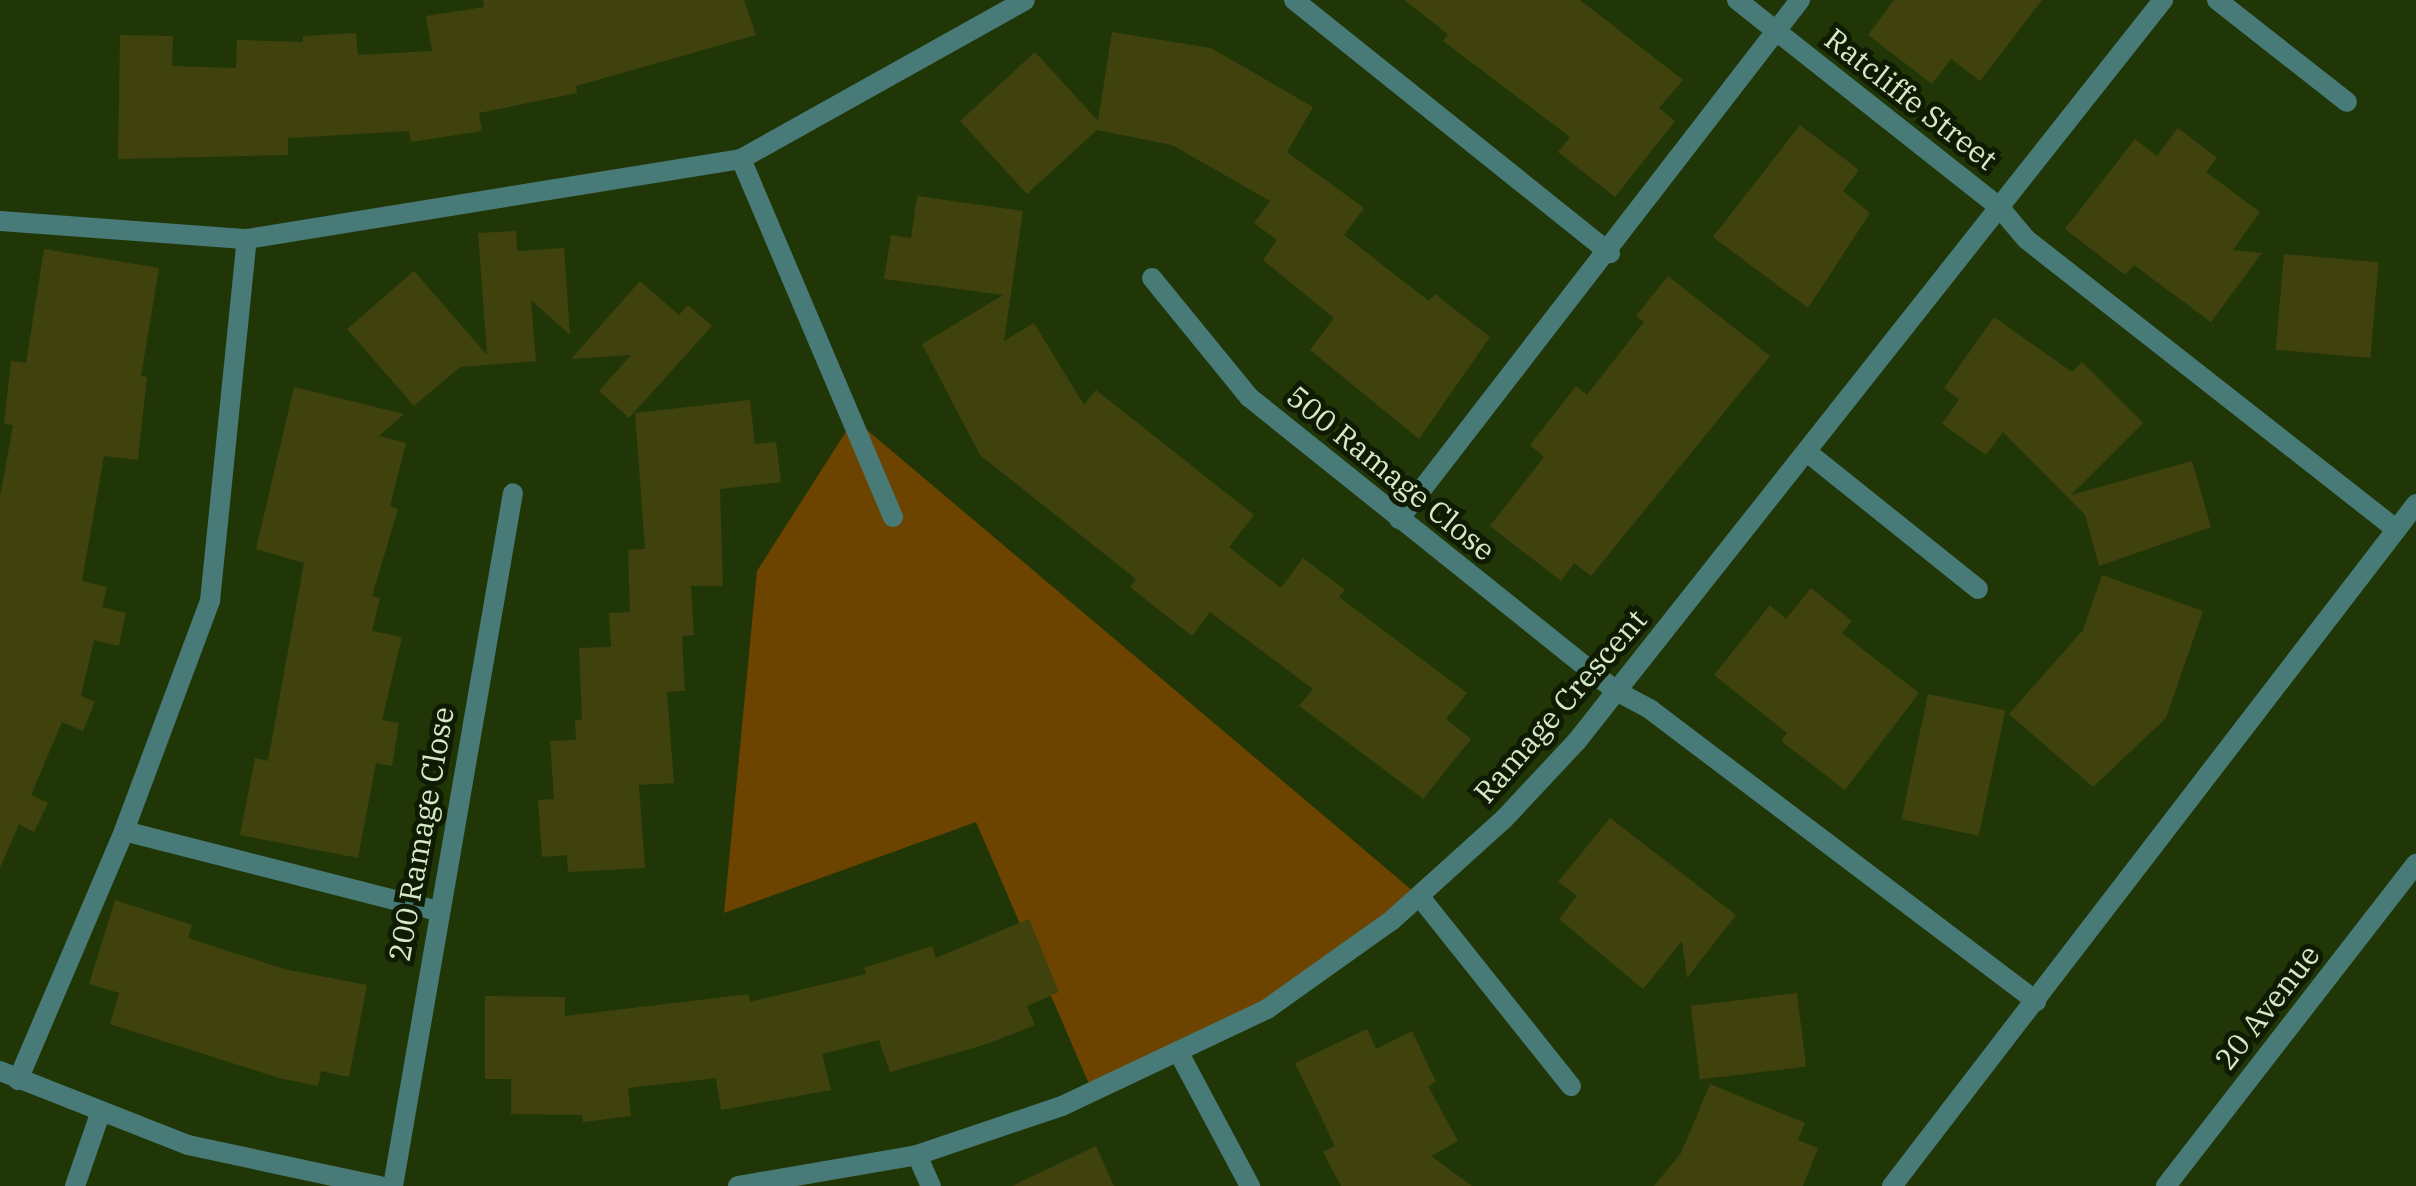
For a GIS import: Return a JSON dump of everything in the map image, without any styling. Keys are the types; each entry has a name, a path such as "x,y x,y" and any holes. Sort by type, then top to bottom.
{"street":[{"path":"0,221 247,239 740,159 1025,0"},
{"path":"1294,0 1610,253"},
{"name":"Ratcliffe Street","path":"1737,0 2000,208 2026,239 2396,529"},
{"path":"1399,520 1610,253 1800,0"},
{"name":"Ramage Crescent","path":"738,1186 917,1155 996,1131 1180,1055 1267,1009 1420,897 1536,786 1616,691 2162,0"},
{"path":"2216,0 2346,102"},
{"path":"740,159 893,516"},
{"path":"247,239 210,601 124,831 9,1076 188,1145 380,1186"},
{"name":"500 Ramage Close","path":"1152,278 1249,397 1399,520 1616,691 1652,710 2036,1001"},
{"path":"1807,452 1978,588"},
{"name":"200 Ramage Close","path":"393,1186 512,494"},
{"path":"1892,1186 2416,504"},
{"path":"124,831 438,911"},
{"name":"20 Avenue","path":"2166,1186 2416,864"},
{"path":"1420,897 1571,1086"},
{"path":"1180,1055 1250,1186"},
{"path":"75,1186 100,1114"},
{"path":"917,1155 931,1186"}],"shaded area":[{"path":"854,419 1420,897 1313,979 1093,1093 976,822 724,913 757,571"}],"building":[{"path":"483,0 744,0 756,35 576,86 577,93 479,113 482,131 411,142 409,131 288,138 288,155 118,159 120,35 173,36 172,66 236,68 237,40 303,42 303,36 356,33 358,55 432,51 426,16 484,7"},
{"path":"1404,0 1580,0 1683,80 1659,108 1675,121 1615,197 1558,152 1570,137 1443,41 1448,34"},
{"path":"1894,0 2042,0 1980,81 1951,59 1932,84 1868,35"},
{"path":"1112,32 1211,48 1313,107 1287,152 1364,208 1344,235 1429,301 1435,294 1490,337 1419,439 1310,350 1334,318 1263,260 1277,240 1254,223 1270,201 1172,145 1097,130 1027,194 960,121 1035,52 1098,121"},
{"path":"1800,125 1859,170 1843,191 1870,213 1808,308 1713,237"},
{"path":"2178,128 2217,158 2206,172 2260,212 2233,250 2262,253 2211,322 2134,265 2125,275 2065,229 2135,139 2157,156"},
{"path":"917,196 1023,211 1004,341 1034,323 1084,405 1096,390 1254,515 1229,547 1281,588 1303,558 1345,590 1339,597 1467,693 1446,719 1471,739 1423,799 1299,706 1313,689 1210,612 1192,636 1130,587 1136,579 980,455 922,344 1003,295 884,279 891,235 911,238"},
{"path":"516,231 517,251 564,248 570,335 531,300 536,361 460,367 414,406 347,329 414,271 487,355 478,233"},
{"path":"44,249 159,268 141,376 147,377 138,460 104,456 82,581 107,587 102,607 126,613 119,646 94,640 81,696 95,702 83,731 62,722 31,795 48,803 34,832 19,824 0,868 0,497 13,425 4,424 11,361 26,363"},
{"path":"2284,254 2379,262 2370,358 2276,350"},
{"path":"1668,276 1770,356 1591,576 1574,563 1561,581 1490,526 1544,457 1530,445 1576,386 1587,395 1644,322 1636,316"},
{"path":"640,281 679,315 688,305 712,326 629,418 599,391 631,355 571,359"},
{"path":"1994,317 2072,372 2082,362 2143,423 2071,495 2192,461 2211,527 2099,566 2085,515 2003,432 1986,455 1942,424 1959,399 1944,388"},
{"path":"294,387 404,414 379,436 406,443 390,506 398,509 372,596 380,598 372,631 402,637 382,720 399,723 392,766 376,763 358,858 240,835 255,758 268,761 304,563 256,549"},
{"path":"750,400 755,444 776,442 781,482 720,489 723,586 691,586 694,635 682,636 685,691 667,692 674,783 639,785 645,868 568,872 567,855 542,857 538,800 554,799 550,741 576,740 575,720 582,720 579,648 611,647 609,613 630,612 628,550 645,549 635,413"},
{"path":"2102,575 2203,611 2166,718 2093,787 2009,714 2083,630"},
{"path":"1811,588 1852,621 1842,633 1919,693 1845,790 1781,741 1787,733 1714,675 1770,605 1786,619"},
{"path":"1928,694 2005,710 1979,836 1901,819"},
{"path":"1610,818 1736,915 1687,978 1682,941 1643,989 1559,919 1577,896 1558,882"},
{"path":"115,900 192,925 188,938 284,969 367,985 349,1077 321,1071 318,1086 279,1078 110,1024 119,993 89,984"},
{"path":"1029,919 1059,992 1027,1006 1035,1025 987,1044 890,1072 879,1040 822,1054 831,1090 721,1110 716,1078 628,1088 631,1116 583,1122 582,1115 511,1114 511,1079 485,1079 485,996 565,997 565,1016 749,994 750,1002 866,974 864,968 932,946 936,958"},
{"path":"1797,993 1806,1066 1700,1079 1691,1006"},
{"path":"1367,1029 1376,1049 1412,1031 1436,1082 1428,1086 1458,1141 1431,1156 1472,1186 1341,1186 1323,1152 1335,1146 1295,1063"},
{"path":"1710,1084 1805,1123 1798,1140 1818,1148 1803,1186 1654,1186 1681,1153"},
{"path":"1096,1146 1114,1186 1012,1186"}]}
